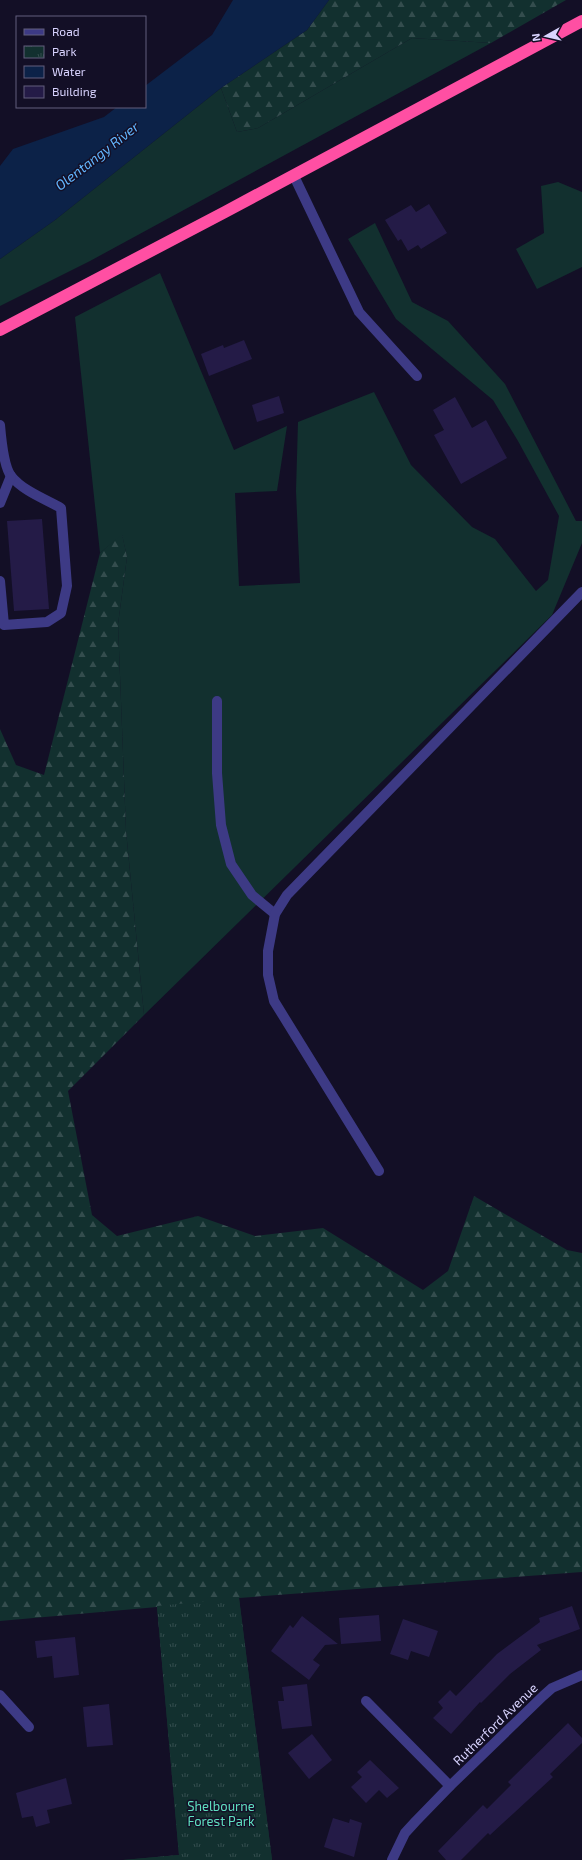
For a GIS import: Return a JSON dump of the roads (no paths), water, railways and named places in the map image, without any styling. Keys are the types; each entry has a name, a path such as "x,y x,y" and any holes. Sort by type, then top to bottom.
{"highway":[{"path":"0,330 294,176 582,21"}],"street":[{"path":"294,176 359,312 417,376"},
{"path":"0,425 1,445 11,476 30,491 61,508 67,586 61,613 47,622 4,625 0,581"},
{"path":"0,503 11,476"},
{"path":"379,1171 274,1001 268,975 268,950 275,914 287,895 582,592"},
{"path":"217,701 216,774 222,825 231,864 252,895 275,914"},
{"name":"Rutherford Avenue","path":"392,1860 406,1833 450,1786 552,1688 582,1675"},
{"path":"0,1695 29,1727"},
{"path":"366,1702 450,1786"}],"water":[{"name":"Olentangy River","path":"233,0 329,0 307,30 221,88 55,220 0,259 0,166 13,149 104,117 116,108 146,108 146,85 212,35"}],"park label":[{"name":"Shelbourne Forest Park","path":"221,1814"}]}
